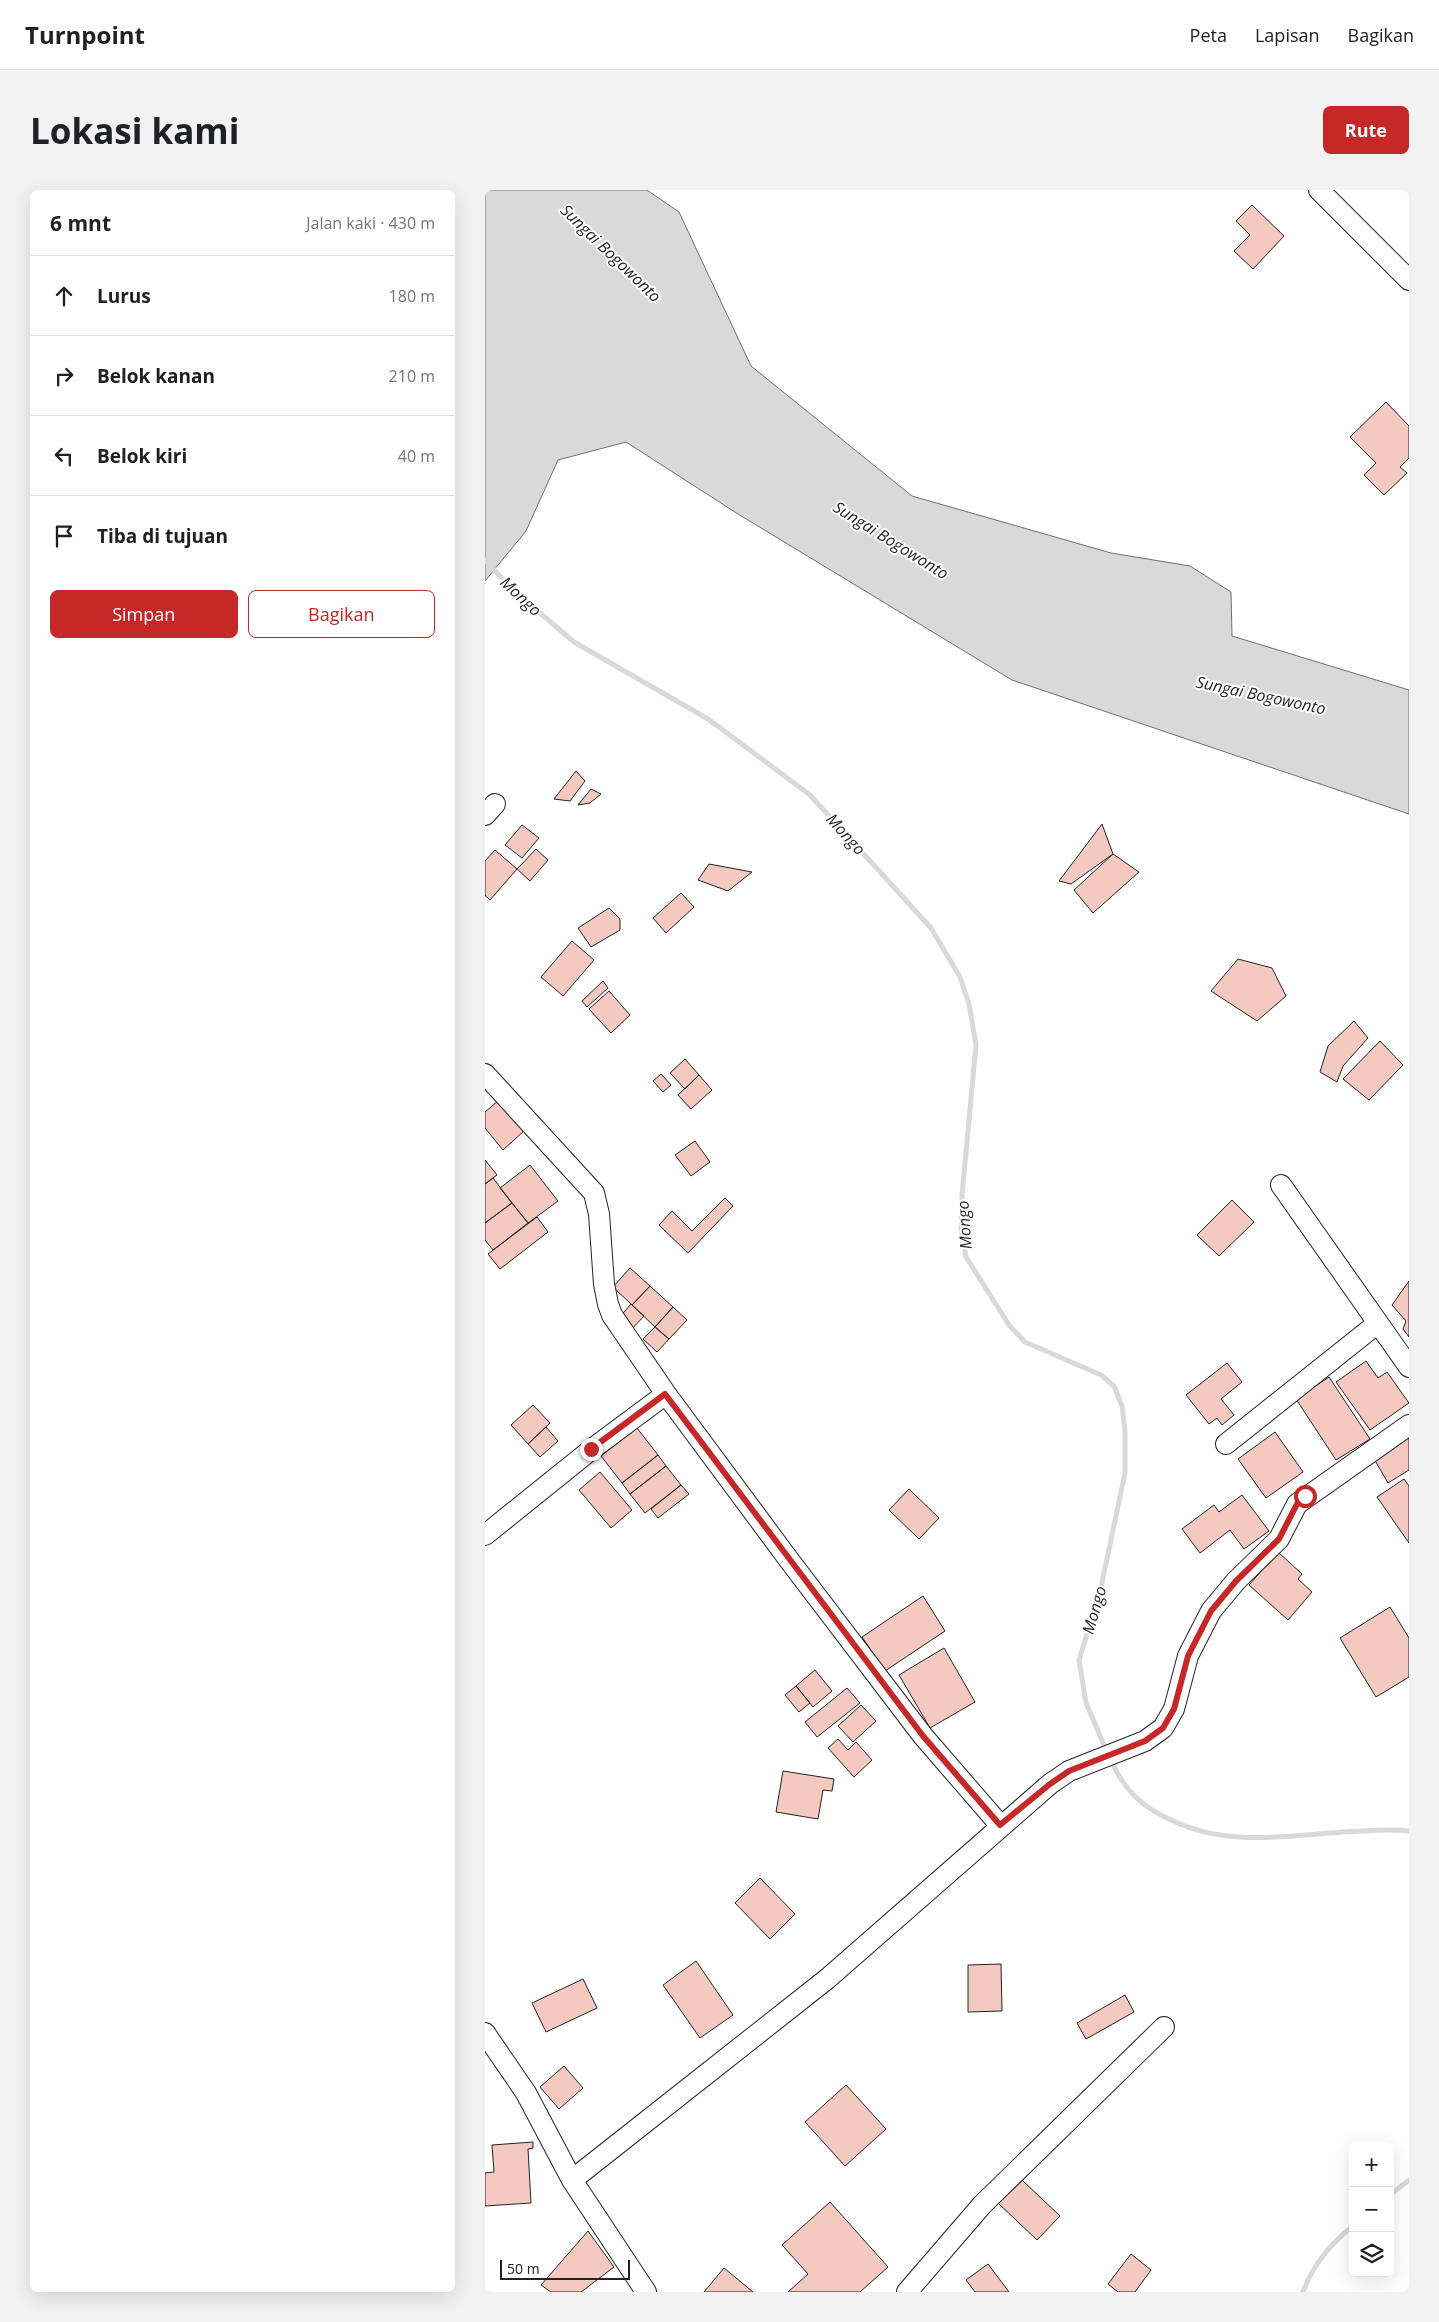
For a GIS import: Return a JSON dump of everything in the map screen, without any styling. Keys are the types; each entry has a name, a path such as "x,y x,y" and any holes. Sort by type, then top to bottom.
{"street":[{"path":"1319,190 1409,280"},
{"path":"485,1074 594,1193 599,1214 604,1284 609,1310 665,1394 923,1736 1000,1825"},
{"path":"1281,1185 1409,1367"},
{"path":"1226,1444 1378,1323"},
{"path":"485,1535 591,1449 665,1394"},
{"path":"572,2180 827,1979 1000,1825 1050,1784 1069,1771 1145,1741 1163,1728 1174,1709 1188,1656 1211,1611 1236,1581 1279,1539 1297,1504 1409,1425"},
{"path":"907,2292 982,2205 1164,2027"},
{"path":"485,2033 526,2094 572,2180 646,2292"}],"water":[{"name":"Sungai Bogowonto","path":"485,190 647,190 679,212 751,366 912,496 1111,553 1190,566 1231,592 1232,636 1409,690 1409,814 1012,680 738,514 626,442 558,460 526,531 485,581"}],"building":[{"path":"1252,205 1284,236 1253,269 1234,251 1250,235 1236,221"},
{"path":"1386,402 1409,426 1409,458 1400,467 1407,473 1384,495 1364,475 1376,463 1350,437"},
{"path":"576,771 585,781 570,801 554,799"},
{"path":"591,789 601,794 590,803 578,805"},
{"path":"1102,824 1113,854 1071,884 1059,881"},
{"path":"522,825 539,838 522,858 505,845"},
{"path":"536,849 548,860 530,881 517,869"},
{"path":"495,850 517,869 490,900 485,895 485,861"},
{"path":"1113,854 1139,872 1093,913 1074,890"},
{"path":"709,864 752,872 728,891 698,880"},
{"path":"681,893 694,907 666,933 653,918"},
{"path":"609,908 620,919 620,930 591,947 578,928"},
{"path":"572,941 594,960 563,996 541,977"},
{"path":"1238,959 1272,968 1286,996 1257,1021 1211,991"},
{"path":"603,981 608,988 587,1007 582,1001"},
{"path":"609,991 630,1015 611,1033 589,1009"},
{"path":"1354,1021 1368,1038 1343,1066 1337,1082 1320,1072 1328,1046"},
{"path":"1380,1041 1403,1065 1369,1100 1343,1079"},
{"path":"685,1059 699,1075 685,1089 670,1073"},
{"path":"661,1074 671,1085 663,1092 653,1081"},
{"path":"699,1075 712,1090 691,1109 678,1095"},
{"path":"499,1100 525,1130 503,1150 485,1128 485,1112"},
{"path":"695,1141 710,1162 691,1176 675,1155"},
{"path":"485,1160 497,1175 485,1184"},
{"path":"530,1165 558,1201 528,1223 500,1188"},
{"path":"493,1178 512,1203 485,1223 485,1184"},
{"path":"725,1198 733,1206 688,1253 659,1225 672,1211 692,1231"},
{"path":"1232,1200 1254,1222 1219,1256 1197,1235"},
{"path":"512,1203 528,1223 493,1250 485,1240 485,1223"},
{"path":"537,1217 548,1232 500,1269 488,1254"},
{"path":"630,1268 650,1286 632,1305 613,1287"},
{"path":"1409,1281 1409,1337 1403,1329 1406,1321 1392,1305"},
{"path":"650,1286 673,1307 655,1327 632,1305"},
{"path":"631,1304 644,1316 630,1331 618,1319"},
{"path":"673,1307 687,1320 669,1339 655,1327"},
{"path":"655,1327 669,1339 657,1352 643,1339"},
{"path":"1366,1361 1378,1378 1387,1372 1409,1403 1370,1430 1336,1382"},
{"path":"1227,1363 1242,1382 1221,1399 1234,1415 1222,1425 1217,1418 1209,1424 1186,1395"},
{"path":"1329,1377 1370,1439 1336,1460 1296,1399"},
{"path":"533,1405 550,1423 528,1444 511,1425"},
{"path":"546,1427 558,1441 540,1457 528,1444"},
{"path":"637,1428 658,1455 622,1483 601,1456"},
{"path":"1275,1432 1303,1472 1266,1498 1238,1459"},
{"path":"1409,1436 1409,1470 1388,1483 1373,1457"},
{"path":"658,1455 666,1466 630,1494 622,1483"},
{"path":"666,1466 681,1485 645,1513 630,1494"},
{"path":"600,1472 632,1510 611,1528 579,1490"},
{"path":"1404,1479 1409,1486 1409,1543 1377,1497"},
{"path":"681,1485 689,1494 658,1518 651,1509"},
{"path":"909,1489 939,1518 919,1539 889,1510"},
{"path":"1242,1495 1269,1531 1244,1549 1230,1530 1200,1553 1182,1529 1214,1505 1219,1512"},
{"path":"1278,1552 1302,1574 1298,1579 1312,1592 1288,1620 1249,1585"},
{"path":"923,1596 945,1631 885,1671 862,1637"},
{"path":"1390,1607 1409,1638 1409,1677 1376,1697 1340,1638"},
{"path":"944,1648 975,1702 930,1728 899,1675"},
{"path":"815,1670 832,1691 813,1707 796,1686"},
{"path":"796,1686 810,1703 799,1712 785,1695"},
{"path":"847,1688 860,1703 817,1737 805,1722"},
{"path":"861,1705 876,1721 853,1742 838,1726"},
{"path":"838,1739 848,1750 856,1742 872,1760 854,1777 828,1748"},
{"path":"783,1771 834,1779 832,1791 823,1790 818,1819 776,1812"},
{"path":"760,1878 795,1914 770,1939 735,1903"},
{"path":"696,1961 733,2015 700,2038 663,1985"},
{"path":"1001,1964 1002,2011 968,2012 968,1965"},
{"path":"583,1979 597,2008 546,2032 532,2003"},
{"path":"1125,1995 1134,2012 1086,2039 1077,2023"},
{"path":"564,2066 583,2088 559,2109 540,2087"},
{"path":"846,2085 886,2129 845,2166 805,2122"},
{"path":"533,2142 533,2148 528,2149 531,2203 485,2206 485,2173 494,2172 492,2145"},
{"path":"1022,2180 1060,2216 1037,2240 998,2203"},
{"path":"830,2202 888,2267 860,2292 788,2292 808,2274 782,2245"},
{"path":"588,2231 614,2267 581,2292 551,2292 541,2285"},
{"path":"1131,2254 1151,2270 1135,2292 1118,2292 1108,2284"},
{"path":"988,2264 1009,2292 975,2292 966,2280"},
{"path":"724,2268 753,2292 704,2292"}],"waterway":[{"name":"Mongo","path":"485,560 513,590 574,642 708,719 810,795 931,928 960,977 969,1004 976,1045 962,1195 961,1228 966,1257 1009,1325 1025,1342 1101,1375 1114,1386 1122,1406 1125,1431 1125,1473 1100,1592 1079,1660 1086,1703 1107,1752"},
{"name":"Mongo","path":"1111,1760 1121,1780 1142,1803 1171,1820 1194,1829 1218,1835 1266,1838 1339,1832 1409,1831"},
{"name":"Mongo","path":"1394,2192 1409,2180"},
{"name":"Mongo","path":"1303,2292 1312,2272 1323,2255 1349,2230"}],"route":[{"path":"591,1449 665,1394 923,1736 1000,1825 1069,1771 1145,1741 1163,1728 1174,1709 1188,1656 1211,1611 1236,1581 1279,1539 1297,1504 1305,1496"}]}
